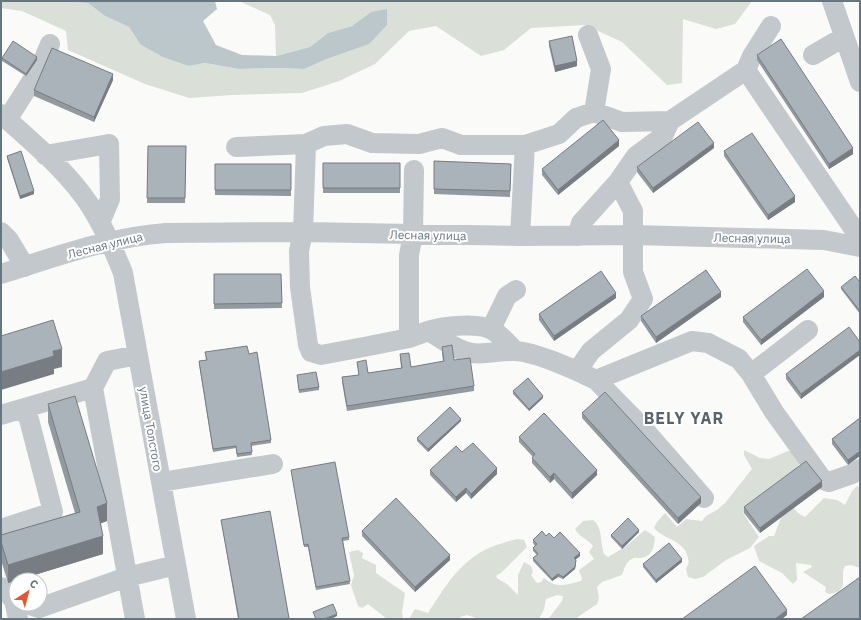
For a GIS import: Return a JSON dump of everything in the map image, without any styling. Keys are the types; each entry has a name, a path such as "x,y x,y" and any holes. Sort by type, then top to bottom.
{"street":[{"path":"832,1 860,82"},
{"path":"577,236 581,223 618,182 636,156 663,136 670,121 746,70 752,56 771,26"},
{"path":"588,35 601,69 594,112"},
{"path":"813,55 844,37"},
{"path":"4,117 40,68 50,44"},
{"path":"746,70 855,231 860,242"},
{"path":"236,147 306,144 324,136 347,134 372,143 419,144 442,138 461,145 525,145 559,134 576,118 594,112 622,122 670,121"},
{"name":"улица Толстого","path":"4,117 45,155 76,188 90,206 110,241 123,273 186,619"},
{"path":"45,155 109,144 110,199 100,222"},
{"path":"306,144 303,232 299,251 300,287 308,345 311,352 321,355 409,338 440,327 468,325 491,329 504,339 515,351"},
{"path":"520,236 525,145"},
{"path":"409,338 409,255 413,234 414,170"},
{"path":"577,371 591,351 628,320 643,299 633,272 633,211 618,182"},
{"path":"1,232 9,240 25,267"},
{"name":"Лесная улица","path":"1,274 110,241 166,233 303,232 520,236 634,235 824,240 860,247"},
{"path":"491,329 507,296 516,290"},
{"path":"751,374 808,330"},
{"path":"428,331 451,345 471,353 515,351 548,360 596,380 642,427 704,498"},
{"path":"596,380 692,341 708,343 739,359 751,374 774,412 823,480 829,482 852,474 860,469"},
{"path":"135,619 92,388 107,361 138,355"},
{"path":"1,415 92,388"},
{"path":"1,529 54,512 26,408"},
{"path":"161,482 273,464"},
{"path":"48,605 127,577 176,565"}],"shaded area":[{"path":"1,1 54,1 88,3 105,16 129,27 140,44 189,66 205,63 239,69 304,69 329,58 371,12 352,26 328,33 310,47 276,56 275,25 270,15 239,1 752,1 735,24 716,29 683,19 682,83 667,85 622,42 585,25 531,28 504,50 481,56 436,26 409,31 375,64 339,81 302,93 189,98 145,84 68,50 66,31 22,11 1,8"},
{"path":"54,1 215,1 217,9 203,21 216,45 242,55 276,56 310,47 328,33 352,26 371,12 387,9 387,25 369,44 329,58 304,69 239,69 205,63 189,66 163,57 140,44 129,27 105,16 88,3"},
{"path":"744,450 760,458 769,459 788,451 800,451 800,463 793,474 743,513 759,537 750,548 726,560 703,577 695,579 688,577 686,569 689,562 685,550 654,528 665,513 677,527 686,519 702,521 706,516 717,510 725,503 752,469 744,455"},
{"path":"857,486 860,488 860,568 851,565 845,566 843,571 843,586 838,592 829,594 825,592 826,587 803,572 812,567 811,565 796,563 797,580 793,584 782,573 759,561 754,546 769,536 774,536 784,510 792,506 798,513 805,517 824,498 837,500 845,505 852,491"},
{"path":"593,520 600,531 604,554 608,557 625,547 645,530 655,537 654,544 650,553 645,557 630,560 622,575 602,582 597,587 599,598 597,604 575,619 549,618 562,601 563,596 557,595 546,599 544,609 539,619 479,619 467,615 460,617 461,619 409,619 415,609 428,613 443,590 459,570 478,554 489,548 513,540 524,540 527,547 496,576 518,595 518,575 524,562 531,566 533,572 531,575 537,583 541,582 544,578 557,585 566,585 581,581 582,579 579,570 594,559 589,552 593,546 575,529 583,521"},
{"path":"358,550 363,553 362,558 376,565 376,573 405,593 402,612 403,619 387,619 368,604 362,608 358,606 351,585 354,575 349,552"}],"building":[{"path":"572,36 577,61 555,66 549,41"},
{"path":"781,39 853,148 829,164 757,55"},
{"path":"13,41 37,57 26,74 2,58"},
{"path":"52,48 113,74 94,117 34,90"},
{"path":"603,120 619,140 558,190 542,169"},
{"path":"698,122 714,143 653,188 637,167"},
{"path":"752,133 795,196 768,215 724,151"},
{"path":"148,146 186,146 185,198 147,198"},
{"path":"21,151 34,191 20,196 7,156"},
{"path":"434,161 511,164 510,191 434,189"},
{"path":"323,163 400,163 400,188 323,188"},
{"path":"215,164 291,164 291,190 215,190"},
{"path":"807,269 824,291 761,340 743,317"},
{"path":"706,270 721,292 656,337 641,316"},
{"path":"601,271 616,293 554,336 539,314"},
{"path":"214,274 281,274 282,303 214,304"},
{"path":"855,276 860,282 860,311 841,287"},
{"path":"53,320 62,349 53,351 54,356 1,372 1,336"},
{"path":"849,327 860,342 860,350 801,394 786,374"},
{"path":"452,345 454,360 470,358 474,386 347,406 342,377 359,375 357,362 366,360 368,373 402,368 400,354 409,353 411,367 444,361 442,347"},
{"path":"247,346 249,354 257,352 271,440 251,443 252,452 237,454 236,446 213,449 199,361 207,360 205,352"},
{"path":"316,372 319,387 299,390 297,375"},
{"path":"528,378 543,396 529,409 513,391"},
{"path":"605,392 701,497 678,518 582,413"},
{"path":"75,396 107,503 97,507 103,536 8,565 1,542 1,535 80,512 48,404"},
{"path":"450,407 461,419 428,449 417,438"},
{"path":"544,413 597,470 572,493 554,473 550,477 532,458 535,454 519,437"},
{"path":"860,418 860,451 848,460 832,439"},
{"path":"473,443 497,468 471,494 466,488 456,497 430,470 456,446 462,452"},
{"path":"806,461 822,481 760,528 744,507"},
{"path":"335,462 349,537 342,538 350,581 316,587 308,544 304,545 291,470"},
{"path":"396,498 450,555 415,587 362,531"},
{"path":"270,511 289,618 239,619 221,520"},
{"path":"628,518 639,530 622,546 611,535"},
{"path":"542,531 546,536 549,533 554,538 560,532 580,553 574,558 576,560 575,567 563,577 558,574 552,579 533,558 538,554 533,548 537,544 533,540"},
{"path":"669,543 682,559 656,580 643,564"},
{"path":"755,566 787,610 775,619 682,619"},
{"path":"860,577 860,619 801,619"},
{"path":"333,604 337,614 324,619 316,619 313,612"}],"district":[{"name":"BELY YAR","path":"684,418"}]}
